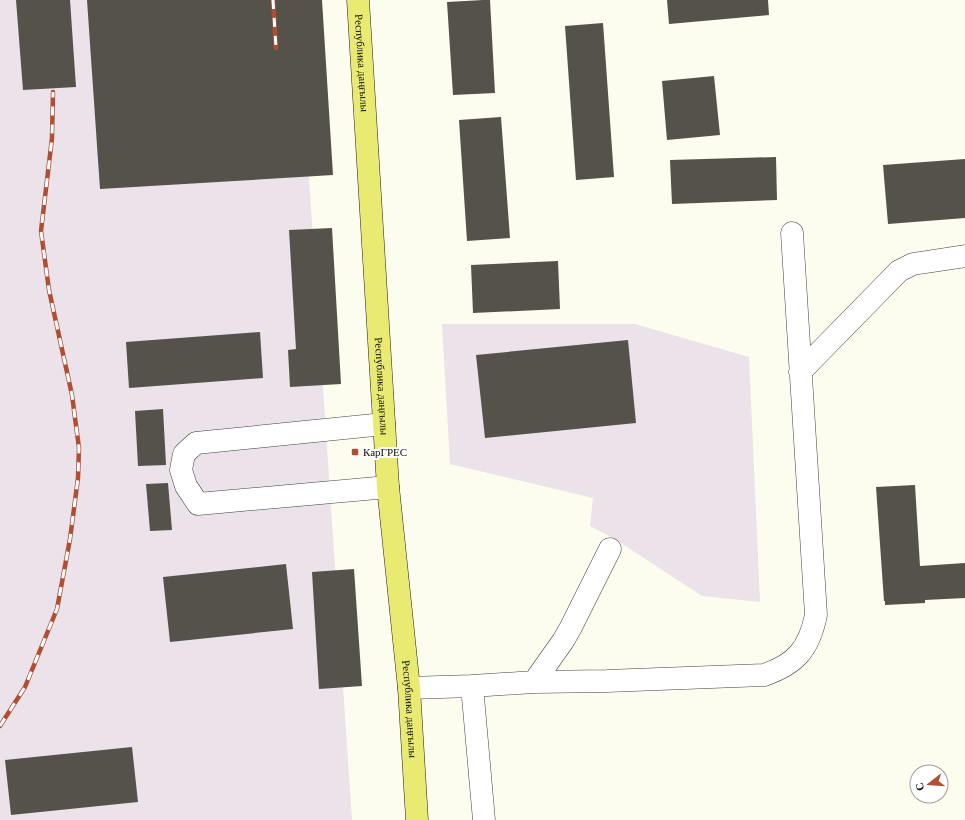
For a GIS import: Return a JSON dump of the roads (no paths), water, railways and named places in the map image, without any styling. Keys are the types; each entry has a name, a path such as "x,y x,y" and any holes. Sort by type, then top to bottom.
{"main road":[{"name":"Республика даңғылы","path":"358,0 388,487 409,688 417,820"}],"street":[{"path":"409,688 534,682 607,681 764,675 779,670 799,655 807,643 816,615 792,233"},
{"path":"800,372 899,271 913,264 965,256"},
{"path":"384,424 196,443 184,454 181,470 186,486 198,504 388,487"},
{"path":"534,682 569,632 610,549"},
{"path":"472,686 484,820"}],"railway":[{"path":"273,0 276,48"},
{"path":"0,726 25,687 57,609 70,539 78,478 79,448 72,395 49,290 41,231 52,138 53,92"}],"place":[{"name":"КарГРЕС","path":"355,452"}]}
